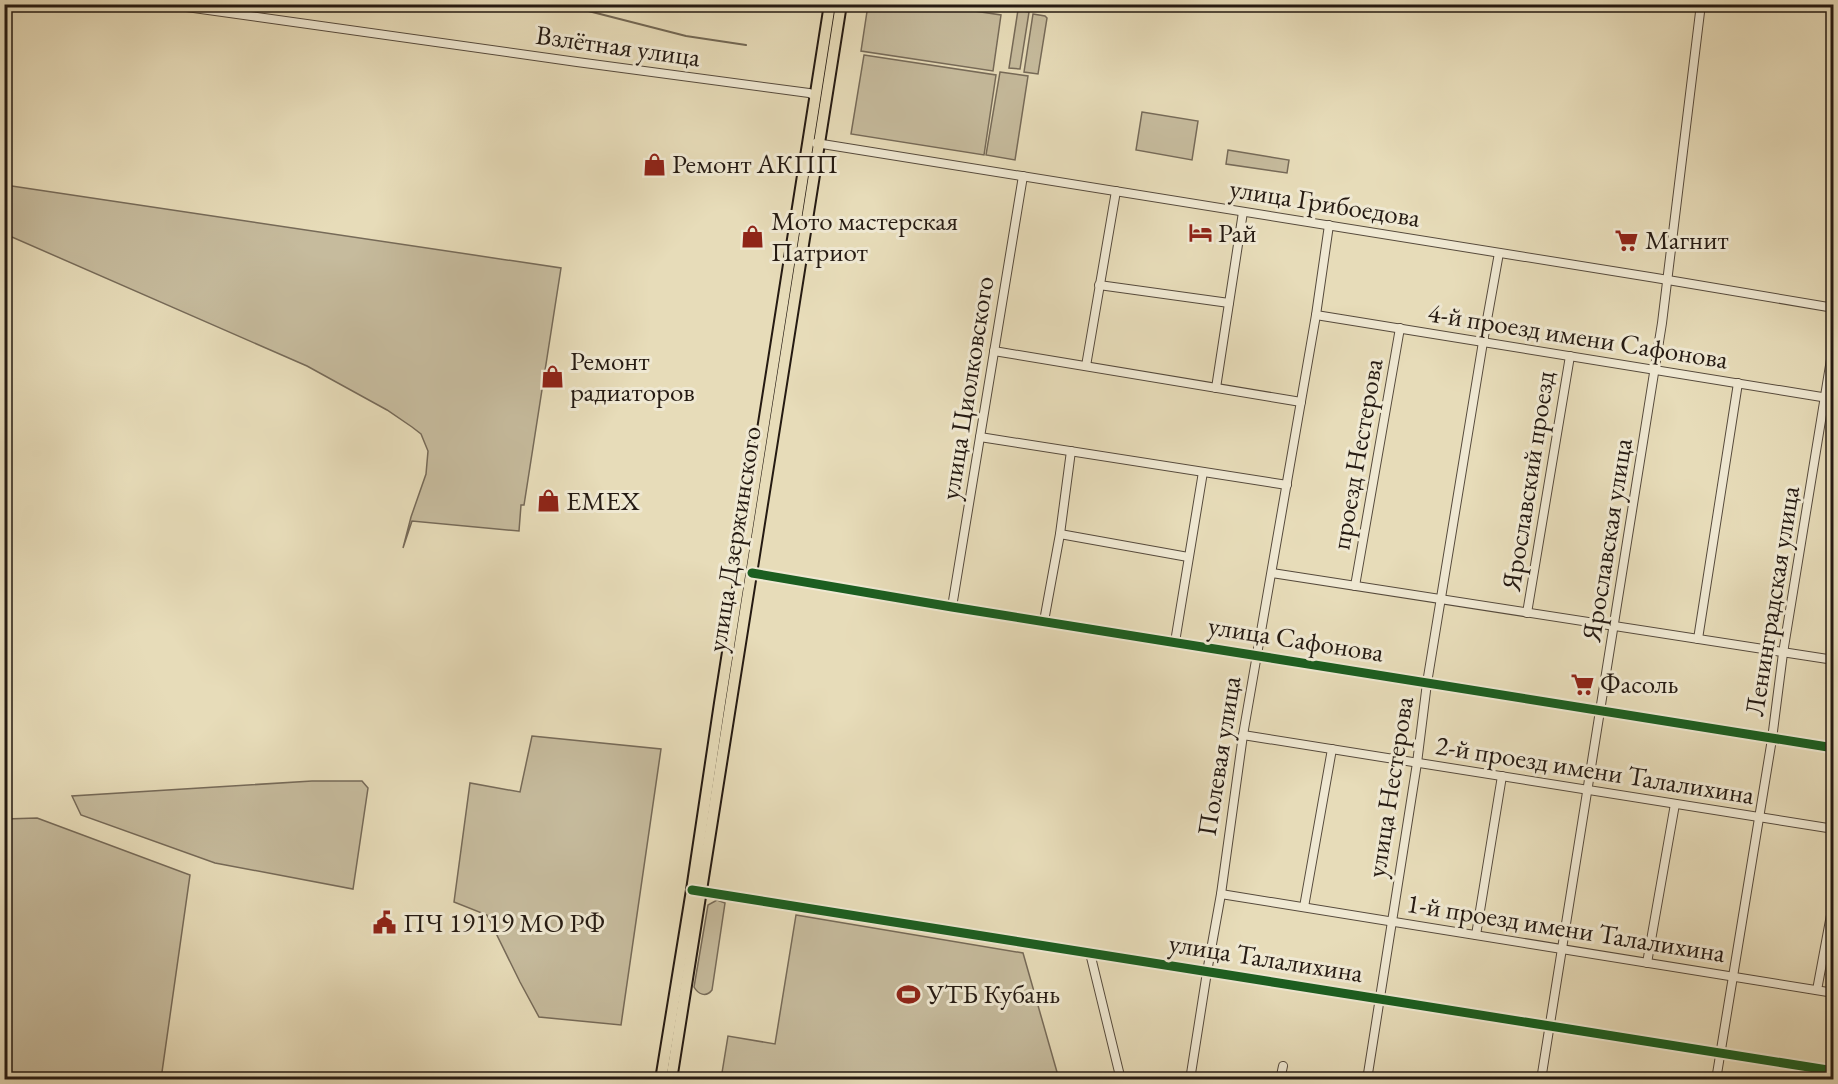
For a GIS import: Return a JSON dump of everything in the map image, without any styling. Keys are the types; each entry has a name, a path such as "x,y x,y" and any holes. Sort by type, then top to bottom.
{"main road":[{"name":"улица Дзержинского","path":"661,1080 697,891 752,573 814,143 816,96 830,4"},
{"name":"улица Дзержинского","path":"670,1080 697,891 720,702 814,143 841,4"}],"street":[{"name":"Взлётная улица","path":"165,4 809,93 816,96"},
{"name":"Ярославская улица","path":"1541,1080 1655,370 1701,4"},
{"name":"улица Грибоедова","path":"814,143 1833,308"},
{"name":"улица Циолковского","path":"952,607 1023,176"},
{"path":"1086,366 1116,191"},
{"path":"1216,388 1244,212"},
{"name":"Полевая улица","path":"1190,1080 1206,972 1221,894 1243,735 1316,315 1329,225"},
{"name":"улица Нестерова","path":"1366,1080 1417,763 1427,683 1499,253"},
{"path":"1099,285 1229,303"},
{"name":"4-й проезд имени Сафонова","path":"1316,315 1829,398"},
{"name":"проезд Нестерова","path":"1355,586 1400,328"},
{"name":"Ленинградская улица","path":"1716,1080 1772,739 1783,652 1829,398 1833,341"},
{"path":"994,351 1301,402"},
{"name":"Ярославский проезд","path":"1527,613 1570,356"},
{"path":"1698,639 1738,383"},
{"path":"980,437 1287,485"},
{"path":"1044,621 1060,534 1071,452"},
{"path":"1175,642 1203,472"},
{"path":"1060,534 1188,557"},
{"name":"улица Сафонова","path":"752,573 1833,748"},
{"path":"1272,573 1833,660"},
{"name":"2-й проезд имени Талалихина","path":"1243,735 1833,830"},
{"path":"1304,907 1332,750"},
{"path":"1476,935 1502,777"},
{"path":"1647,963 1675,804"},
{"name":"улица Талалихина","path":"697,891 1833,1071"},
{"name":"1-й проезд имени Талалихина","path":"1221,894 1833,993"},
{"path":"1817,990 1833,899"},
{"path":"1090,953 1121,1080"},
{"path":"1280,1080 1283,1066"}],"shaded area":[{"path":"868,5 934,5 1001,15 993,71 861,51"},
{"path":"1018,10 1029,12 1020,69 1009,68"},
{"path":"1033,14 1047,18 1038,74 1024,72"},
{"path":"864,55 996,75 984,155 851,134"},
{"path":"1000,72 1028,76 1015,160 986,155"},
{"path":"1142,112 1198,121 1192,160 1136,150"},
{"path":"1228,150 1289,160 1287,173 1226,164"},
{"path":"5,185 561,268 524,505 521,505 519,531 412,521 403,548 426,474 428,451 421,434 387,410 307,366 5,234"},
{"path":"532,736 661,749 621,1025 539,1017 487,915 454,902 470,783 520,792"},
{"path":"312,781 362,781 368,788 353,889 215,863 81,815 72,796"},
{"path":"37,818 190,875 161,1079 5,1079 5,819"},
{"path":"717,900 725,903 712,990 707,994 702,994 694,987 708,905"},
{"name":"УТБ Кубань","path":"796,915 1023,953 1059,1079 721,1079 728,1036 775,1044"}],"waterway":[{"path":"561,4 686,36 746,45"}],"cycle path":[{"path":"752,573 1834,748"},
{"path":"692,890 1834,1071"}],"place":[{"name":"Ремонт АКПП","path":"654,164"},
{"name":"Рай","path":"1200,233"},
{"name":"Мото мастерская Патриот","path":"753,237"},
{"name":"Магнит","path":"1627,240"},
{"name":"Ремонт радиаторов","path":"552,377"},
{"name":"EMEX","path":"548,501"},
{"name":"Фасоль","path":"1582,684"},
{"name":"ПЧ 19119 МО РФ","path":"385,923"},
{"name":"УТБ Кубань","path":"909,994"}]}
